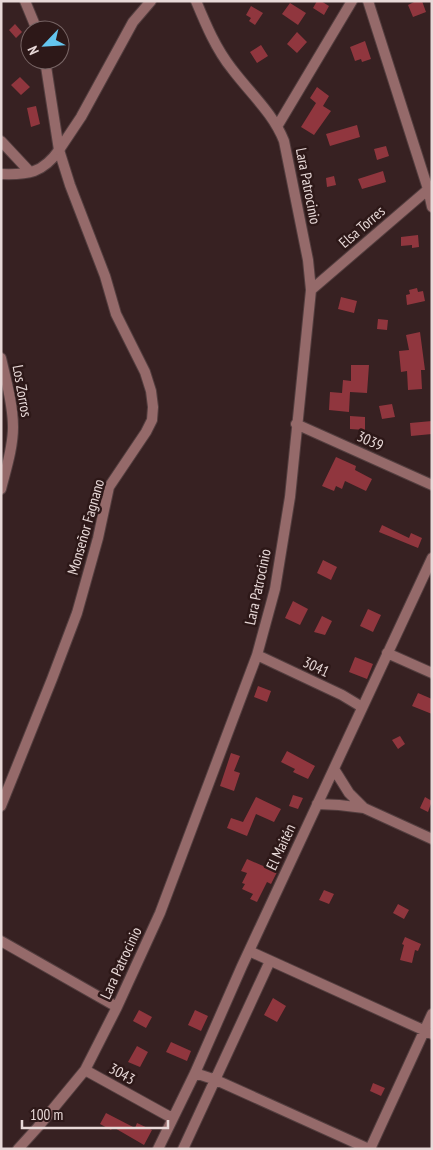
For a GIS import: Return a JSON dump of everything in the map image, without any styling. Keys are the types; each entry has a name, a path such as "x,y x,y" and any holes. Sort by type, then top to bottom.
{"street":[{"path":"25,1 33,20"},
{"path":"1,174 16,175 30,172 44,167 50,162 82,117 133,22 151,1"},
{"name":"Lara Patrocinio","path":"18,1149 85,1070 118,1007 160,913 257,655 275,589 290,497 311,290 308,260 284,141 278,125 219,51 196,1"},
{"path":"278,125 352,1"},
{"path":"368,1 430,188 432,207"},
{"name":"Monseñor Fagnano","path":"1,806 77,613 98,538 109,487 152,420 151,391 145,372 116,314 105,276 70,185 59,150 47,70"},
{"path":"1,141 30,172"},
{"name":"Elsa Torres","path":"311,290 430,188"},
{"name":"Los Zorros","path":"1,358 12,411 13,428 12,448 1,489"},
{"name":"3039","path":"296,424 432,485"},
{"name":"El Maitén","path":"158,1149 195,1073 317,804 432,558"},
{"path":"387,653 432,673"},
{"name":"3041","path":"257,655 362,707"},
{"path":"334,769 349,793 364,808"},
{"path":"317,804 364,808 432,839"},
{"path":"1,941 118,1007"},
{"path":"249,952 428,1032"},
{"path":"183,1149 270,961"},
{"path":"195,1073 216,1080 370,1149 428,1032 432,1014"},
{"name":"3043","path":"85,1070 172,1118"}],"building":[{"path":"317,1 321,1 329,6 324,15 313,8"},
{"path":"416,1 422,1 426,12 413,17 408,5"},
{"path":"290,3 306,13 298,25 282,14"},
{"path":"251,6 263,13 255,25 249,21 251,18 246,15"},
{"path":"15,24 20,30 20,34 16,38 9,30"},
{"path":"297,32 307,42 297,53 287,44"},
{"path":"365,41 371,59 362,62 361,59 355,61 350,47"},
{"path":"261,45 268,56 257,63 250,52"},
{"path":"20,77 30,87 21,95 11,85"},
{"path":"317,87 329,96 323,106 331,111 314,135 301,127 316,103 310,98"},
{"path":"36,106 40,124 31,127 27,108"},
{"path":"357,125 360,137 330,146 326,134"},
{"path":"386,146 389,156 377,160 374,149"},
{"path":"383,171 386,182 362,189 358,179"},
{"path":"334,176 336,185 327,187 326,178"},
{"path":"418,235 419,247 412,248 412,245 401,246 401,237"},
{"path":"417,288 418,292 423,291 425,301 407,305 406,295 410,294 409,290"},
{"path":"341,297 357,301 354,313 338,309"},
{"path":"378,319 388,320 387,330 377,329"},
{"path":"420,332 425,370 421,370 422,389 408,390 407,371 401,372 399,351 409,350 406,335"},
{"path":"351,365 369,365 367,393 350,392 349,412 329,410 330,392 342,393 343,380 351,381"},
{"path":"392,404 395,417 382,419 379,406"},
{"path":"350,416 365,417 365,430 350,429"},
{"path":"432,421 432,434 411,436 410,423"},
{"path":"336,457 356,466 355,470 372,479 366,491 345,481 342,489 336,486 334,491 322,486"},
{"path":"382,525 409,538 411,533 422,538 418,548 379,532"},
{"path":"323,560 337,567 331,580 317,573"},
{"path":"293,601 308,609 300,625 285,618"},
{"path":"368,609 381,615 373,632 360,626"},
{"path":"322,616 332,621 325,635 314,632"},
{"path":"355,657 373,664 367,679 349,672"},
{"path":"258,686 271,691 267,702 254,697"},
{"path":"418,693 432,699 432,714 412,706"},
{"path":"400,736 405,744 398,749 392,740"},
{"path":"287,751 315,766 308,779 293,772 295,769 281,762"},
{"path":"231,753 240,756 234,771 240,773 234,791 220,786"},
{"path":"293,795 303,798 298,809 289,806"},
{"path":"256,797 281,809 274,822 256,814 247,836 227,828 231,818 243,822"},
{"path":"425,797 432,801 428,812 420,808"},
{"path":"247,859 277,872 271,884 267,882 257,902 250,899 253,894 242,889 245,884 242,883 247,873 241,871"},
{"path":"324,890 334,894 329,904 319,900"},
{"path":"398,904 409,910 404,919 393,913"},
{"path":"405,937 421,944 418,951 415,950 412,963 400,960"},
{"path":"273,998 286,1006 277,1022 264,1015"},
{"path":"139,1010 152,1017 146,1028 133,1021"},
{"path":"195,1010 208,1016 201,1031 188,1025"},
{"path":"171,1042 191,1051 187,1061 166,1052"},
{"path":"137,1046 148,1052 140,1067 128,1062"},
{"path":"373,1083 385,1088 381,1096 370,1091"},
{"path":"106,1113 135,1128 137,1123 152,1130 144,1145 113,1127 111,1130 100,1124"}]}
